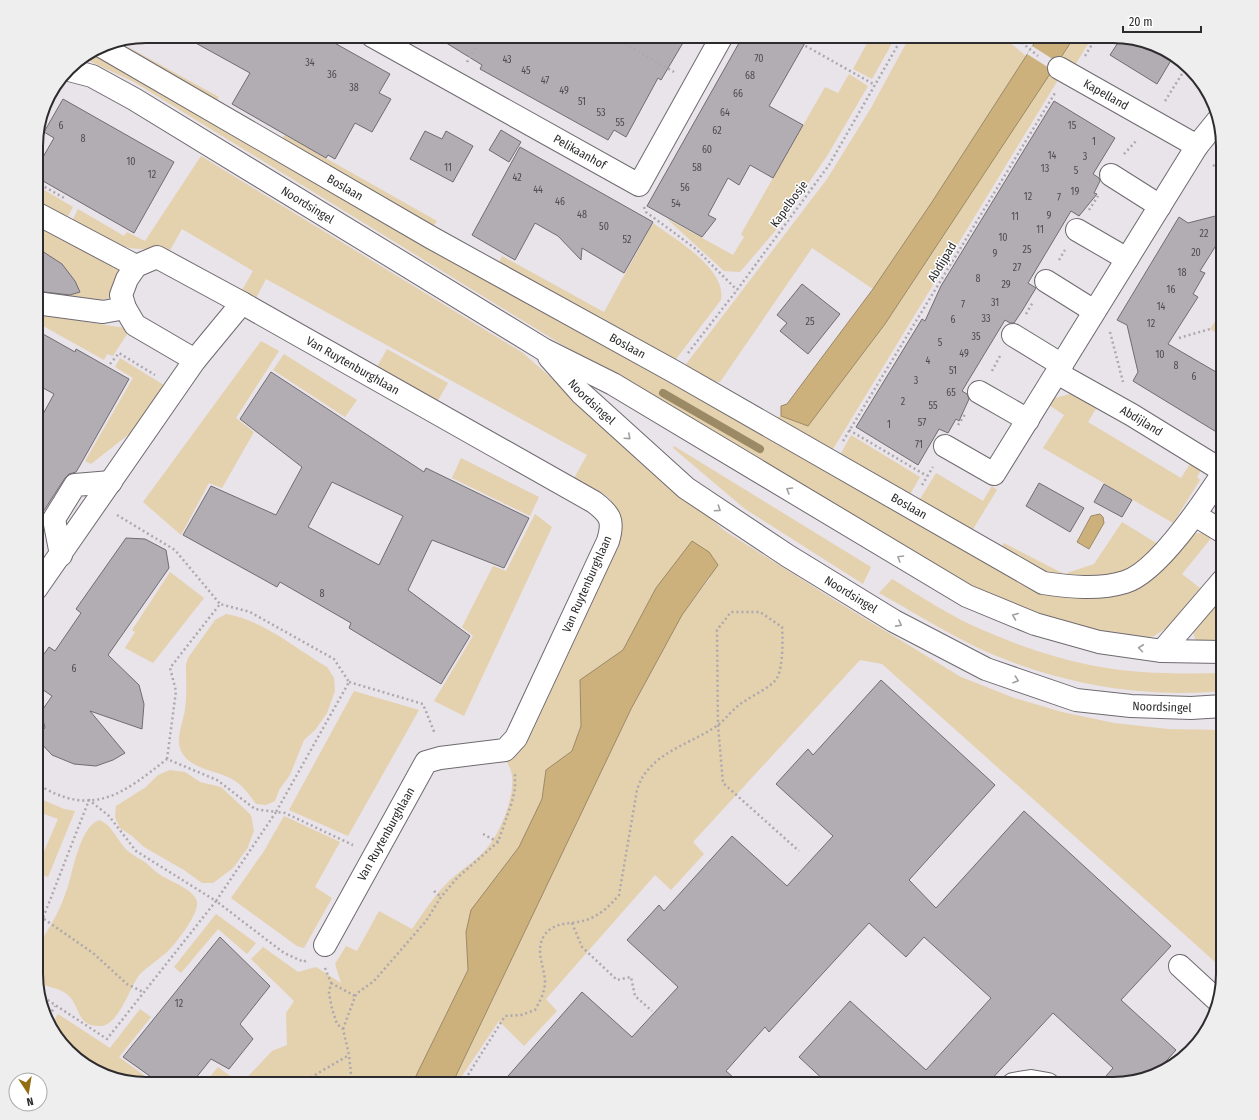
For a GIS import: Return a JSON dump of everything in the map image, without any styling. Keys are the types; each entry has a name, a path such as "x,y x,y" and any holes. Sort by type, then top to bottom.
{"street":[{"name":"Pelikaanhof","path":"385,43 639,185"},
{"path":"639,185 718,43"},
{"name":"Boslaan","path":"108,50 432,238 831,460 1043,583 1068,587 1101,586 1127,582 1161,555 1195,516 1216,483"},
{"name":"Kapelland","path":"1064,70 1197,146"},
{"name":"Noordsingel","path":"75,72 92,76 134,99 543,349 613,384 967,596 1034,624 1099,642 1162,650 1216,652"},
{"path":"945,446 994,474 1197,146 1214,127"},
{"path":"1111,175 1160,206"},
{"path":"43,217 136,266 127,279 121,295 125,308 135,325 195,360"},
{"path":"1077,230 1127,259"},
{"name":"Van Ruytenburghlaan","path":"136,266 157,257 242,303 594,502 607,512 612,526 608,541 516,738 505,750 440,758 426,762 374,858 320,949"},
{"path":"1046,281 1098,305"},
{"path":"43,579 97,504 195,360 242,303"},
{"path":"43,304 103,312 125,308"},
{"name":"Abdijland","path":"1013,335 1060,369 1216,468"},
{"name":"Noordsingel","path":"543,349 581,393 686,488 788,556 894,621 986,669 1076,700 1131,706 1191,708 1216,706"},
{"path":"979,392 1028,420"},
{"path":"61,555 54,519 75,485 111,482"},
{"path":"1195,516 1216,528"},
{"path":"1162,650 1216,588"},
{"path":"1180,966 1213,997"}],"path":[{"path":"624,43 696,85"},
{"path":"800,43 875,85"},
{"name":"Kapelbosje","path":"673,371 737,290 829,165 899,43"},
{"path":"1022,43 1030,50"},
{"name":"Abdijpad","path":"831,460 1064,70"},
{"path":"910,507 945,446 1127,148 1147,131 1184,71"},
{"path":"639,185 646,212 696,249 737,290"},
{"path":"1098,305 1132,415"},
{"path":"1179,338 1210,329"},
{"path":"110,364 118,353 176,388"},
{"path":"849,430 927,476"},
{"path":"97,504 175,550 220,604 250,612 334,659 349,682 423,704 435,731 440,758"},
{"path":"43,786 72,799 107,799 135,785 167,759 176,691 170,668 220,604"},
{"path":"467,1077 505,1016 521,1015 535,1010 542,996 545,981 541,964 540,949 544,935 556,925 591,918 610,906 619,895 640,779 656,760 718,725 743,702 763,690 777,678 783,650 782,627 760,612 731,612 717,630 718,725 723,783 799,851"},
{"path":"47,1000 107,1039 216,901 276,812 349,682"},
{"path":"351,1077 349,1055 343,1029 355,996 379,976 426,921 441,897 457,878 498,842 507,819 515,788 515,773 505,750"},
{"path":"167,759 217,780 255,809 285,813 345,841 374,858"},
{"path":"89,800 109,816 136,852 216,901 284,953 304,962 320,949 331,983 329,993 332,1009 337,1024 343,1029"},
{"path":"89,800 44,919 93,953 127,984 144,992"},
{"path":"483,834 498,842"},
{"path":"434,890 441,897"},
{"path":"572,923 582,947 617,980 631,977 635,996 652,1011"},
{"path":"331,983 355,996"},
{"path":"51,1013 55,1006"},
{"path":"310,1077 349,1055"}],"shaded area":[{"path":"867,43 892,43 872,79 853,69"},
{"path":"906,43 1011,43 1026,56 932,202 873,289 812,248 720,382 707,381 683,368 827,179 871,108"},
{"path":"1034,43 1070,43 885,324 808,426 781,416 781,406 787,404 873,289 932,202"},
{"path":"1071,43 1089,43 1072,70 1058,62"},
{"path":"128,47 219,97 217,100 282,139 285,135 437,221 432,228 125,53"},
{"path":"104,53 1036,587 1102,593 1188,534 1201,533 1212,537 1182,574 1200,588 1168,627 1154,636 1138,639 1063,625 988,596 610,374 134,82 89,61"},
{"path":"1052,70 1061,75 830,454 769,419 781,416 808,425 885,324"},
{"path":"849,74 868,86 827,156 776,230 740,272 724,271 666,218 733,255 744,237 741,234 825,87 838,93"},
{"path":"201,156 523,353 725,531 961,677 1014,698 1062,712 1114,723 1168,729 1216,730 1216,963 882,664 860,660 693,842 704,854 671,890 655,875 546,999 557,1011 524,1046 499,1021 462,1077 455,1077 631,709 682,615 711,577 656,588 623,650 580,680 581,726 572,751 546,770 542,799 519,847 507,862 466,932 468,970 415,1077 248,1077 272,1051 287,1045 286,1013 294,1001 251,959 263,947 298,972 316,967 341,983 335,964 346,946 357,951 379,911 412,929 439,891 487,848 498,832 510,800 512,790 511,771 506,760 517,754 524,746 620,530 619,518 617,509 607,496 574,478 587,455 266,279 255,300 241,292 253,271 182,229 169,252 126,247 72,221 78,209 124,236 127,232 145,241"},
{"path":"43,189 73,207 67,218 43,206"},
{"path":"653,223 698,256 716,277 721,288 721,300 673,363 498,265 502,256 604,312"},
{"path":"43,228 120,267 111,298 93,301 57,298 79,292 76,284 67,271 57,261 44,252"},
{"path":"43,315 125,328 129,331 113,356 107,354 104,360 43,326"},
{"path":"1216,320 1216,333 1210,329"},
{"path":"261,341 279,351 236,418 254,432 222,488 209,483 181,535 143,502"},
{"path":"387,349 448,383 437,402 377,367"},
{"path":"284,354 357,400 345,417 273,370"},
{"path":"120,358 167,387 138,427 91,464 85,461 133,378 115,367"},
{"path":"1070,394 1077,395 1097,407 1088,422 1181,478 1190,464 1201,470 1197,477 1200,480 1173,523 1043,448 1064,415 1049,405 1055,398"},
{"path":"851,435 920,477 908,498 838,459"},
{"path":"674,446 871,567 863,584 745,509 673,448"},
{"path":"461,458 539,497 530,516 452,478"},
{"path":"936,473 983,501 992,486 997,490 970,534 917,504"},
{"path":"535,514 552,527 464,716 434,701 473,636 462,627 493,566 506,571"},
{"path":"1100,514 1103,517 1104,523 1089,549 1077,542 1091,516"},
{"path":"1122,522 1158,544 1134,572 1063,581 999,551 1004,543 1064,574 1094,564"},
{"path":"692,541 709,552 718,565 682,615 631,709 455,1077 415,1077 468,970 466,932 471,910 519,847 542,799 546,770 572,751 581,726 580,680 623,650 656,588"},
{"path":"170,572 204,598 153,663 125,648 135,632 132,630"},
{"path":"892,579 973,626 1039,652 1067,660 1127,671 1216,673 1216,691 1191,693 1127,690 1094,685 1032,669 1001,658 972,645 948,633 879,593"},
{"path":"1216,601 1216,641 1200,642 1195,639 1193,631"},
{"path":"226,614 240,617 266,628 327,667 334,678 335,691 327,713 315,730 304,740 290,775 279,790 275,801 266,805 256,804 251,796 234,780 192,763 186,758 179,744 186,704 186,664 188,658 215,620"},
{"path":"354,691 419,710 348,836 289,810"},
{"path":"170,770 185,772 200,782 221,787 251,815 254,831 247,849 233,868 213,883 202,883 184,870 144,847 120,828 115,817 116,806 146,787 158,775"},
{"path":"43,800 64,809 75,811 48,877 43,875 43,854 58,819 43,814"},
{"path":"284,816 340,842 315,887 332,898 304,948 297,946 231,898 264,851"},
{"path":"99,820 104,822 129,852 145,862 163,877 186,889 195,897 197,902 197,907 194,914 180,937 166,953 140,974 119,1012 107,1024 101,1026 87,1023 83,1020 68,995 60,990 44,984 43,980 43,937 54,920 63,901 81,842 86,832"},
{"path":"216,914 256,943 247,954 218,929 181,973 174,967"},
{"path":"140,1009 151,1017 119,1057 146,1077 113,1072 89,1060 73,1047 64,1037 54,1020 58,1014 110,1048"},
{"path":"218,1067 232,1077 210,1077"}],"pier":[{"path":"1032,46 1059,63 1054,71 1027,54"}],"building":[{"path":"196,43 335,43 390,74 379,93 391,99 372,132 355,123 335,159 328,155 326,158 232,104 250,73"},
{"path":"446,43 683,43 661,80 658,78 626,137 614,130 608,140 480,69 482,65"},
{"path":"739,43 805,43 769,106 803,125 773,178 750,165 739,185 728,178 708,215 716,219 702,237 647,206"},
{"path":"1118,43 1126,44 1152,51 1171,61 1157,84 1110,55"},
{"path":"63,99 174,162 134,233 43,181 43,157 54,138 44,131"},
{"path":"1054,101 1115,138 1093,174 1099,178 1100,181 1094,193 1097,194 1079,216 1071,211 1028,283 1036,288 1014,323 1010,323 1005,320 962,391 967,394 969,399 959,421 956,419 948,433 939,429 918,465 856,427 922,319 925,321 941,286"},
{"path":"501,130 521,142 509,162 489,150"},
{"path":"425,131 442,139 446,131 473,146 453,182 410,159"},
{"path":"520,147 653,222 624,273 582,248 581,260 558,236 535,223 515,260 472,235"},
{"path":"1216,216 1216,247 1200,271 1205,273 1193,294 1198,297 1168,344 1216,372 1216,432 1133,381 1138,372 1127,325 1117,320 1179,217 1188,223"},
{"path":"43,252 62,264 75,281 80,292 70,295 43,292"},
{"path":"802,284 840,314 808,354 780,331 787,323 777,315"},
{"path":"43,334 75,352 76,349 129,379 76,472 69,474 65,478 43,512 43,414 54,394 43,388"},
{"path":"271,372 424,472 426,468 529,518 504,568 432,540 408,590 470,636 441,684 349,628 351,623 280,582 277,587 183,535 211,486 276,515 302,467 240,419","holes":["332,482 403,516 379,565 308,527"]},
{"path":"1039,483 1084,508 1070,532 1026,506"},
{"path":"1104,484 1132,500 1122,517 1094,502"},
{"path":"126,538 145,539 166,550 169,568 108,655 139,685 144,704 142,729 90,711 125,753 113,760 96,766 74,764 52,755 43,745 43,729 45,728 43,709 52,696 43,690 43,655 49,647 55,651 81,613 76,609"},
{"path":"881,680 995,785 909,880 936,908 1024,811 1171,946 1121,1000 1176,1050 1165,1063 1146,1072 1119,1077 1105,1077 1113,1068 1053,1013 994,1077 820,1077 799,1057 850,1001 926,1070 991,998 924,937 906,957 869,923 769,1032 765,1027 726,1071 733,1077 507,1077 582,992 632,1037 678,987 627,940 659,905 664,911 732,836 787,886 833,836 776,784 808,749 813,755"},
{"path":"220,937 270,986 240,1024 253,1039 229,1069 211,1059 197,1077 151,1077 123,1057"}],"waterway":[{"path":"663,393 760,449"}]}
